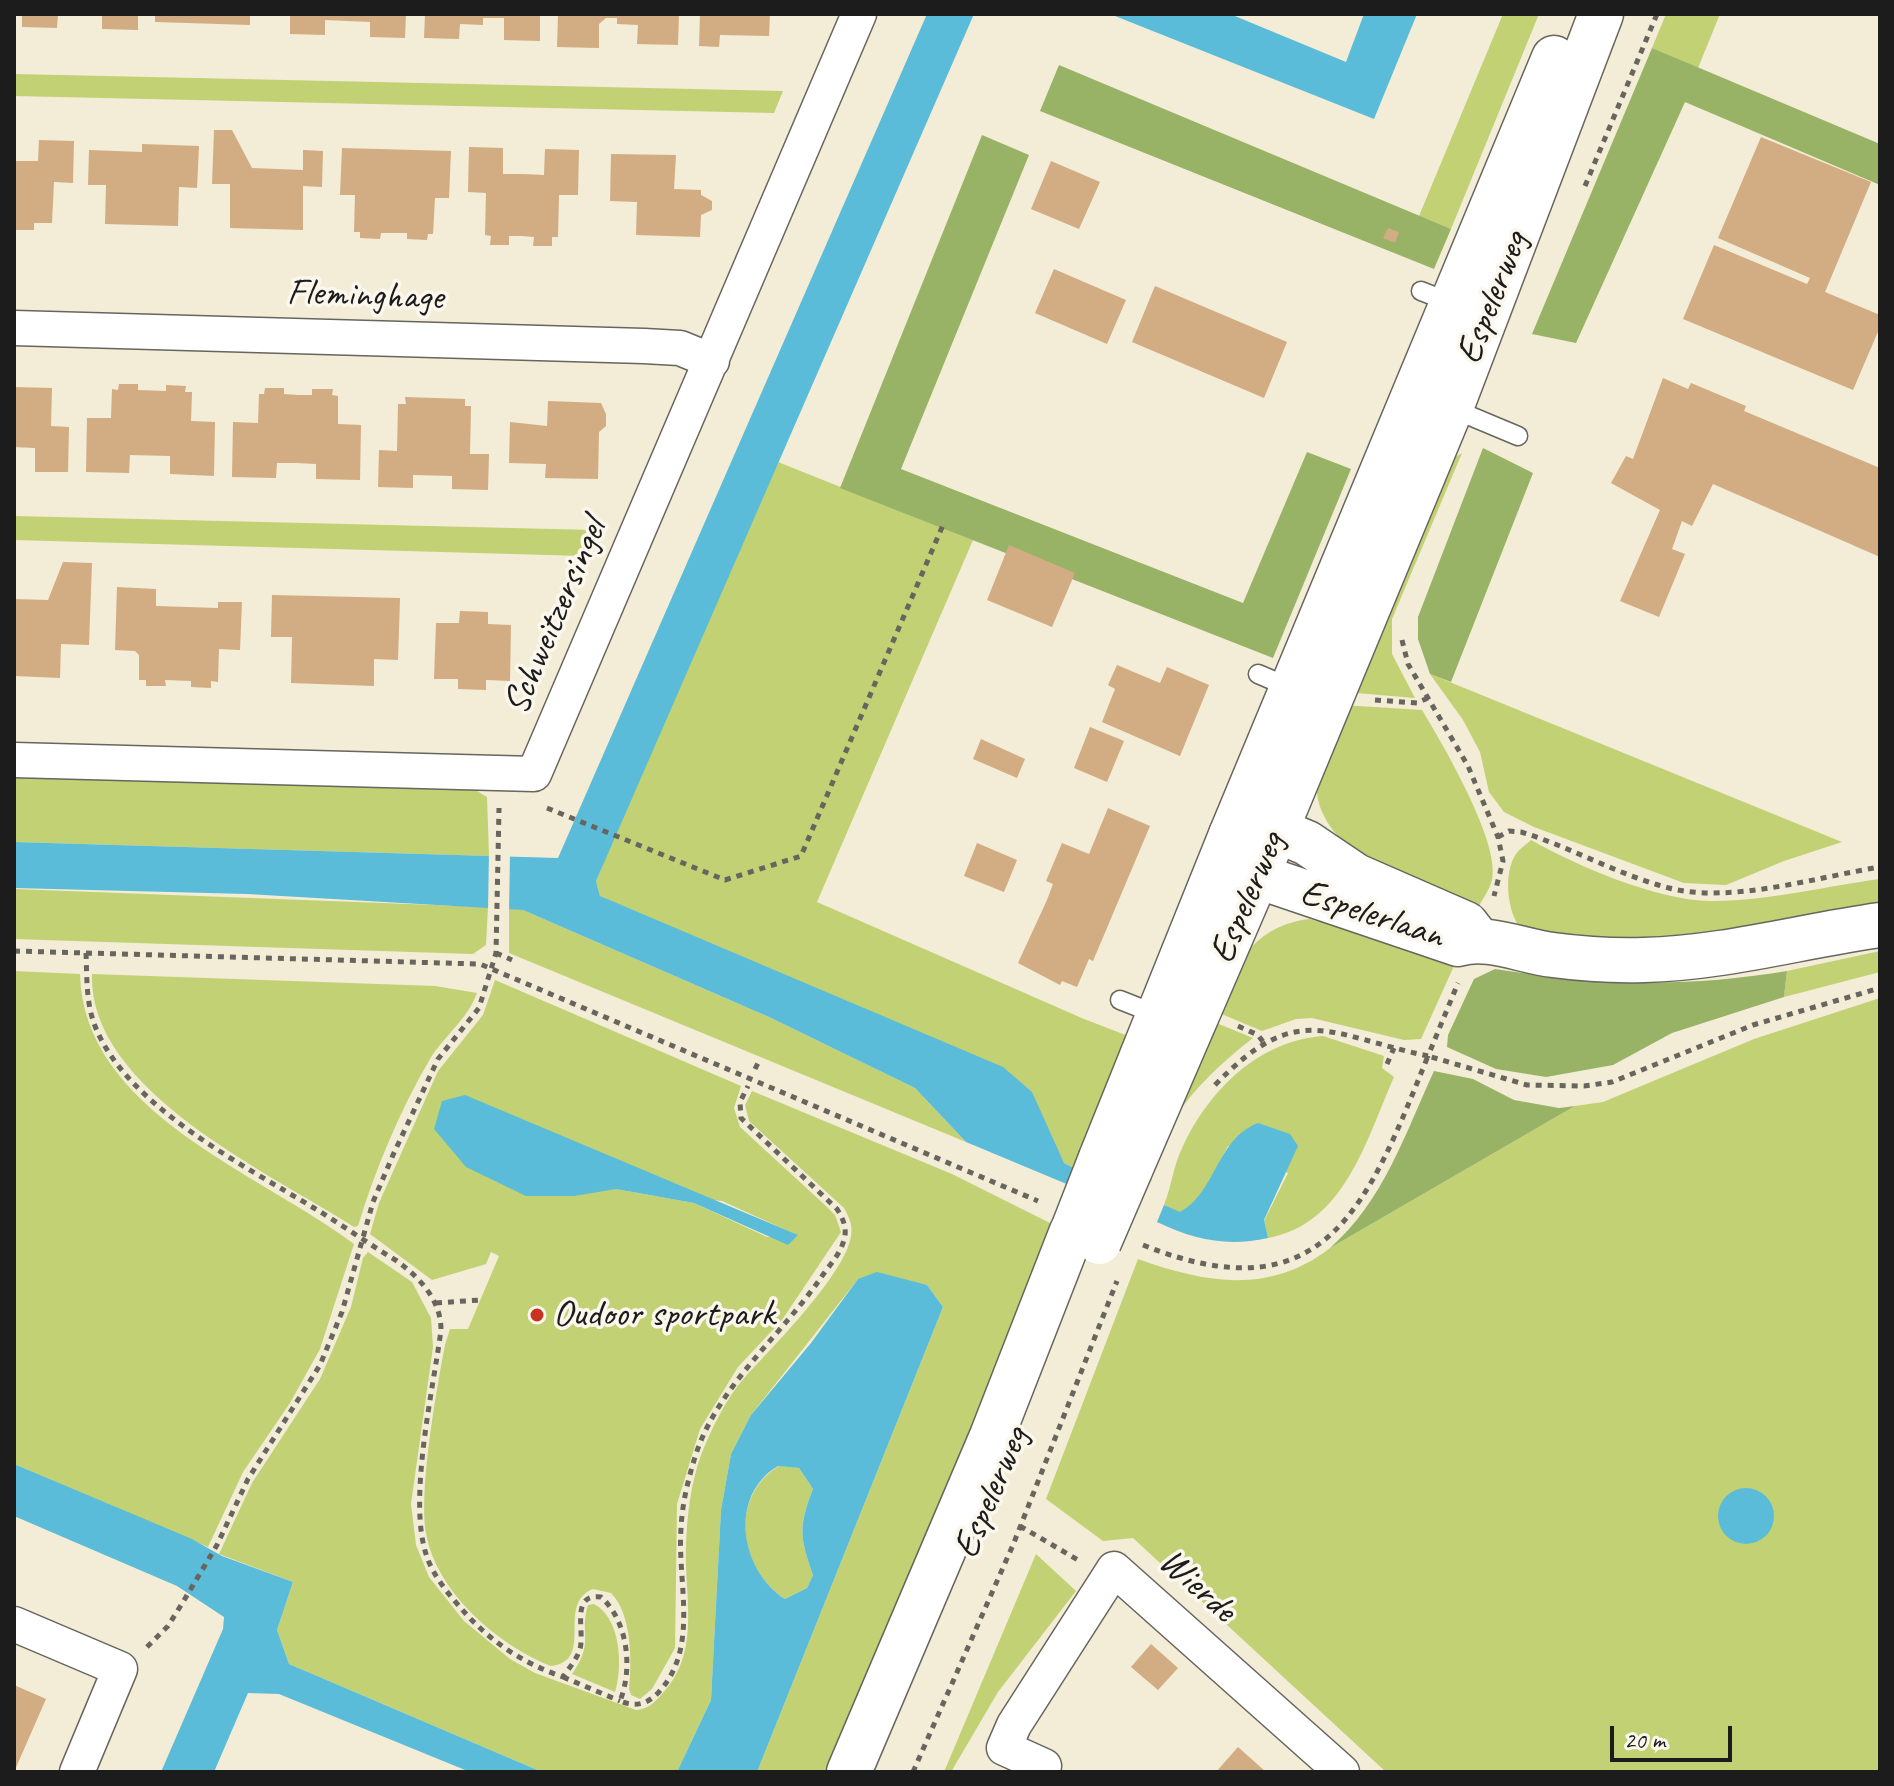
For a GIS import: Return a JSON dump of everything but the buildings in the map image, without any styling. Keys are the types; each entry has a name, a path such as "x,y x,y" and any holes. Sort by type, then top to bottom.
{"main road":[{"name":"Espelerweg","path":"872,1772 1098,1247 1115,1164 1156,1014 1293,688 1433,401 1453,304 1572,14"},
{"name":"Espelerweg","path":"1453,304 1601,14"},
{"name":"Espelerweg","path":"1156,1014 1257,876 1276,830 1293,688"},
{"name":"Espelerlaan","path":"1477,938 1458,944 1257,876 1231,835 1276,830 1307,843 1356,876 1466,924 1477,938 1515,950 1646,960 1728,954 1880,925"},
{"name":"Espelerweg","path":"849,1772 992,1436 1098,1247"}],"street":[{"name":"Schweitzersingel","path":"14,760 534,774 859,14"},
{"name":"Fleminghage","path":"14,328 644,346 680,348 712,361"},
{"name":"Wierde","path":"1044,1766 1002,1755 1014,1725 1114,1569 1342,1772"},
{"path":"14,1624 120,1669 77,1772"}],"lane":[{"path":"1433,401 1518,436"}],"path":[{"path":"541,806 725,880 801,856 943,525"},
{"path":"1373,700 1417,703 1428,698"},
{"path":"1449,730 1498,837 1503,861 1498,888"},
{"path":"141,1652 168,1626 183,1602 217,1545 233,1505 320,1365 342,1312 373,1202 438,1059 475,1015 496,953 499,827"},
{"path":"1498,837 1509,831 1521,832 1652,883 1696,892 1755,888 1880,867"},
{"path":"14,951 449,961 492,968 752,1078"},
{"path":"86,953 88,998 96,1028 112,1054 144,1091 194,1134 409,1270 436,1303 441,1330 419,1493 426,1558 445,1590 473,1622 516,1657 620,1701 638,1705 650,1700 663,1687 680,1651 684,1623 680,1567 682,1510 703,1435 729,1391 799,1310 844,1241 845,1224 837,1209 741,1118 740,1102 748,1086"},
{"path":"496,953 512,960"},
{"path":"1420,1075 1460,978"},
{"path":"1206,1094 1264,1043 1281,1034 1315,1028 1527,1085 1584,1086 1612,1082 1753,1025 1880,988"},
{"path":"1258,1035 1264,1043"},
{"path":"1387,1064 1394,1048"},
{"path":"913,1772 1020,1526 1098,1247"},
{"path":"436,1303 480,1300"},
{"path":"1020,1526 1081,1562"},
{"path":"563,1677 581,1647 580,1613 583,1603 592,1597 601,1597 618,1623 626,1653 626,1680 620,1701"}],"green space":[{"path":"1503,14 1539,14 1451,229 1419,216"},
{"path":"1666,14 1720,14 1698,68 1652,48"},
{"path":"1652,48 1880,144 1880,185 1685,102 1576,343 1532,334"},
{"path":"1059,65 1451,229 1434,269 1040,111"},
{"path":"14,74 783,91 774,113 14,96"},
{"path":"982,135 1029,155 901,469 1243,603 1307,452 1351,469 1273,658 840,488"},
{"path":"1483,448 1533,473 1451,682 1430,674 1418,639 1418,617"},
{"path":"1462,453 1392,619 1392,654 1415,698 1345,692 1437,468"},
{"path":"778,462 973,540 817,902 1136,1039 1076,1169 1064,1163 1048,1133 600,896 596,881 621,819"},
{"path":"14,516 594,530 584,556 14,540"},
{"path":"1430,674 1842,842 1726,885 1684,883 1534,827 1504,812 1489,792 1480,752 1463,720"},
{"path":"1342,705 1422,710 1468,794 1488,842 1492,880 1475,913 1380,869 1338,836 1324,817 1317,794 1318,772 1324,748"},
{"path":"14,775 472,788 487,797 489,856 14,842"},
{"path":"1531,840 1618,880 1666,895 1730,901 1880,879 1880,906 1726,939 1618,941 1521,929 1512,913 1508,892 1509,871 1516,854"},
{"path":"14,889 488,907 486,945 473,954 14,939"},
{"path":"509,908 523,910 769,1017 915,1088 966,1142 509,953"},
{"path":"1309,919 1458,957 1421,1039 1404,1040 1312,1018 1296,1019 1262,1031 1212,1010 1239,963 1260,939 1289,923"},
{"path":"1880,951 1880,972 1784,997 1787,971"},
{"path":"1495,969 1641,982 1713,980 1787,971 1784,997 1672,1033 1613,1065 1546,1077 1496,1069 1447,1047 1448,1035 1474,979"},
{"path":"14,971 80,974 89,1022 111,1064 143,1101 227,1164 354,1244 320,1349 290,1403 243,1472 208,1547 14,1464"},
{"path":"92,974 435,986 477,993 473,1003 436,1051 408,1099 372,1183 358,1226 354,1227 234,1154 190,1124 151,1091 120,1055 99,1016"},
{"path":"495,980 741,1086 734,1108 740,1127 835,1215 841,1232 782,1320 738,1367 700,1429 677,1504 675,1648 652,1689 640,1699 631,1695 629,1689 627,1625 611,1593 593,1589 582,1596 577,1607 571,1654 564,1662 551,1666 511,1645 472,1614 442,1576 426,1533 427,1467 445,1345 450,1329 468,1329 499,1256 491,1252 486,1264 432,1280 370,1234 379,1203 438,1071 483,1015","holes":["616,1189 722,1201 797,1235 767,1237 694,1203"]},
{"path":"1880,998 1880,1772 1386,1772 1133,1538 1103,1541 1046,1499 1138,1259 1212,1278 1237,1280 1284,1273 1307,1263 1575,1106 1603,1102 1754,1039"},
{"path":"1209,1020 1253,1038 1210,1075 1174,1119"},
{"path":"1323,1036 1384,1056 1382,1068 1394,1077 1362,1152 1334,1198 1316,1216 1294,1230 1268,1238 1264,1221 1288,1173 1228,1146 1196,1205 1180,1213 1164,1205 1183,1146 1207,1105 1222,1087 1258,1058 1278,1047"},
{"path":"1434,1071 1473,1079 1514,1100 1559,1108 1575,1106 1330,1248 1365,1210 1379,1188"},
{"path":"752,1091 952,1174 1062,1229 830,1772 757,1772 943,1307 927,1285 858,1279 751,1415 731,1454 721,1510 711,1700 677,1772 542,1772 289,1664 277,1630 293,1582 219,1554 252,1483 320,1379 351,1307 363,1258 368,1252 412,1282 431,1318 433,1347 411,1504 416,1545 429,1577 464,1621 510,1659 535,1673 636,1710 650,1705 674,1679 686,1643 687,1522 701,1455 732,1394 822,1289 836,1270 851,1236 850,1221 844,1208 749,1121 745,1105"},
{"path":"779,1466 799,1468 813,1489 802,1532 813,1575 807,1588 785,1599 769,1586 757,1570 749,1552 746,1533 746,1514 752,1496 763,1479"},
{"path":"1036,1554 1076,1591 998,1692 951,1772 944,1772"},
{"path":"594,1604 610,1620 615,1631 619,1670 615,1692 572,1674 585,1646 588,1605"}],"water":[{"path":"927,14 974,14 596,881 600,896 1003,1067 1032,1092 1064,1163 1076,1169 1069,1185 966,1142 915,1088 769,1017 523,910 247,894 14,888 14,842 558,858"},
{"path":"1110,14 1230,14 1346,62 1364,14 1417,14 1374,119"},
{"path":"465,1095 798,1235 788,1245 694,1203 616,1189 574,1196 526,1196 466,1167 434,1129 442,1101"},
{"path":"1258,1123 1290,1134 1298,1146 1264,1220 1268,1238 1239,1242 1211,1240 1157,1222 1164,1205 1180,1212 1192,1203 1233,1141"},
{"path":"877,1272 927,1285 943,1307 757,1772 677,1772 711,1700 721,1510 731,1454 751,1415 811,1343 858,1279","holes":["778,1466 799,1468 813,1489 802,1532 813,1575 807,1588 785,1599 758,1570 750,1552 746,1514 752,1495 762,1479"]},
{"path":"14,1464 192,1539 222,1556 293,1582 277,1630 289,1664 542,1772 470,1772 279,1694 248,1693 214,1772 161,1772 223,1629 224,1617 177,1586 14,1516"},
{"path":"1746,1488 1766,1496 1774,1516 1766,1536 1746,1544 1726,1536 1718,1516 1726,1496"}],"pier":[{"path":"489,852 510,853 509,912 488,911"}],"place":[{"name":"Oudoor sportpark","path":"537,1315"}]}
